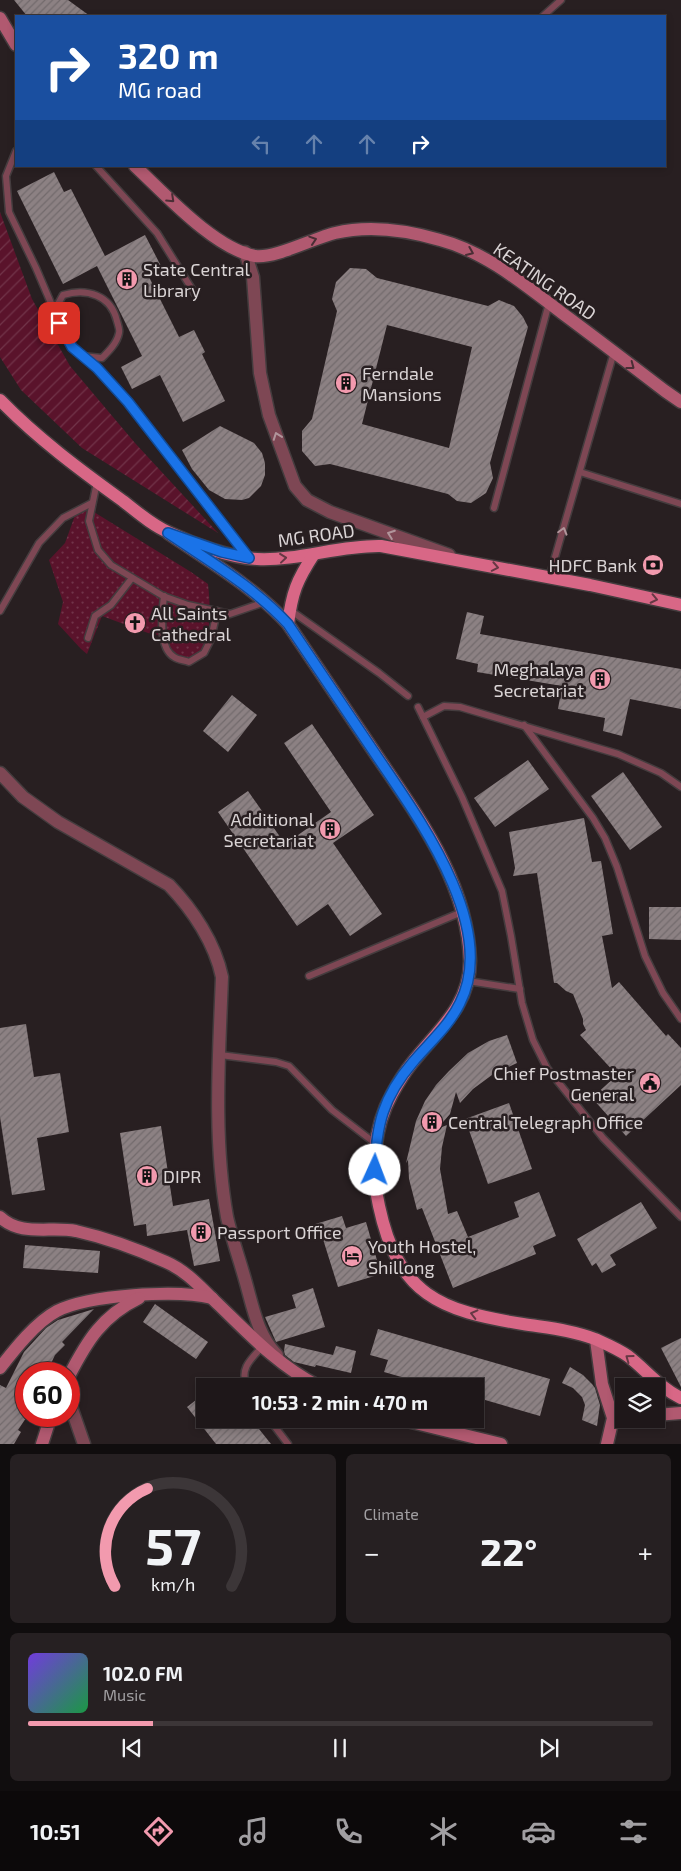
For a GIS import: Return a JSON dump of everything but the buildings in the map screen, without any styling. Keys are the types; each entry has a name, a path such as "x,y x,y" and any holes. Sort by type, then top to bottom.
{"main road":[{"name":"MG ROAD","path":"0,400 23,423 97,482 168,533 222,552 249,558 279,559 352,547 381,546 681,605"},
{"path":"168,533 224,570 265,602 288,624 422,824 450,875 462,912 469,944 468,982 461,1003 449,1022 412,1063 394,1090 382,1112 378,1128 375,1170 382,1219 400,1264 419,1289 444,1304 506,1321 566,1330 596,1340 626,1354 660,1386 681,1398"},
{"path":"288,624 293,593 300,575 314,554"}],"street":[{"path":"0,18 15,43"},
{"name":"KEATING ROAD","path":"136,167 208,232 227,245 257,256 274,254 334,234 358,229 383,229 441,240 482,257 523,283 681,402"},
{"path":"245,252 254,277 260,373 269,415 295,486 307,500 330,512 470,562"},
{"path":"0,773 23,798 44,812 131,865 169,885 183,899 218,958 222,977 220,1151 228,1218 256,1322 270,1348 295,1374"},
{"path":"0,1217 13,1226 27,1230 54,1229 75,1231 141,1251 182,1270 262,1347 303,1378"},
{"path":"0,1368 30,1334 55,1312 87,1302 148,1294 197,1294 212,1298"},
{"path":"76,1362 94,1333 124,1306 148,1294"},
{"path":"596,1340 602,1384 615,1412"},
{"path":"665,1414 681,1413"},
{"path":"606,1444 615,1424"},
{"path":"42,1444 47,1427"},
{"path":"78,1427 84,1444"},
{"path":"436,1428 501,1444"}],"lane":[{"path":"544,15 561,0"},
{"path":"15,154 6,176 9,212 36,268 65,336 72,347 97,368 128,402 249,558"},
{"path":"97,167 157,232 195,294"},
{"path":"54,311 62,295 76,291 88,292 104,299 115,312 120,332 112,349 102,358 81,356"},
{"path":"494,508 549,303"},
{"path":"549,578 614,352"},
{"path":"580,472 681,504"},
{"path":"97,482 89,521 98,550 111,565 164,596 188,606 230,614 265,602"},
{"path":"0,611 39,543 63,518 92,503"},
{"path":"88,638 95,616 111,605 132,578"},
{"path":"164,596 162,628 166,649 173,657 189,662 204,653 211,639 217,611"},
{"path":"290,610 379,673 408,696"},
{"path":"423,716 444,706 460,707 618,754 660,772 681,787"},
{"path":"418,707 466,806 502,890 522,1003 533,1040 547,1068 603,1138 681,1217"},
{"path":"524,725 594,818 605,838 617,867 645,956 662,993 681,1019"},
{"path":"309,976 462,912"},
{"path":"468,982 520,989"},
{"path":"220,1054 276,1062 289,1066 332,1110 376,1144"},
{"path":"245,1378 244,1374 247,1364 262,1347"},
{"path":"276,1428 288,1444"}],"shaded area":[{"path":"0,212 32,299 70,366 135,443 218,533 82,448 21,390 0,357"},
{"path":"81,504 208,584 209,628 202,649 195,656 186,658 171,655 166,637 148,633 102,616 87,654 58,624 63,602 49,560 65,543"}],"place":[{"name":"State Central Library","path":"127,279"},
{"name":"Ferndale Mansions","path":"346,383"},
{"name":"HDFC Bank","path":"653,565"},
{"name":"All Saints Cathedral","path":"135,623"},
{"name":"Meghalaya Secretariat","path":"600,679"},
{"name":"Additional Secretariat","path":"330,829"},
{"name":"Chief Postmaster General","path":"650,1083"},
{"name":"Central Telegraph Office","path":"432,1122"},
{"name":"DIPR","path":"147,1176"},
{"name":"Passport Office","path":"201,1232"},
{"name":"Youth Hostel, Shillong","path":"352,1256"}],"route":[{"path":"59,323 72,347 97,368 128,402 233,540 249,558 222,552 168,533 246,586 288,624 422,824 450,875 466,924 470,964 468,982 461,1003 449,1022 412,1063 382,1112 376,1144 375,1170"}]}
